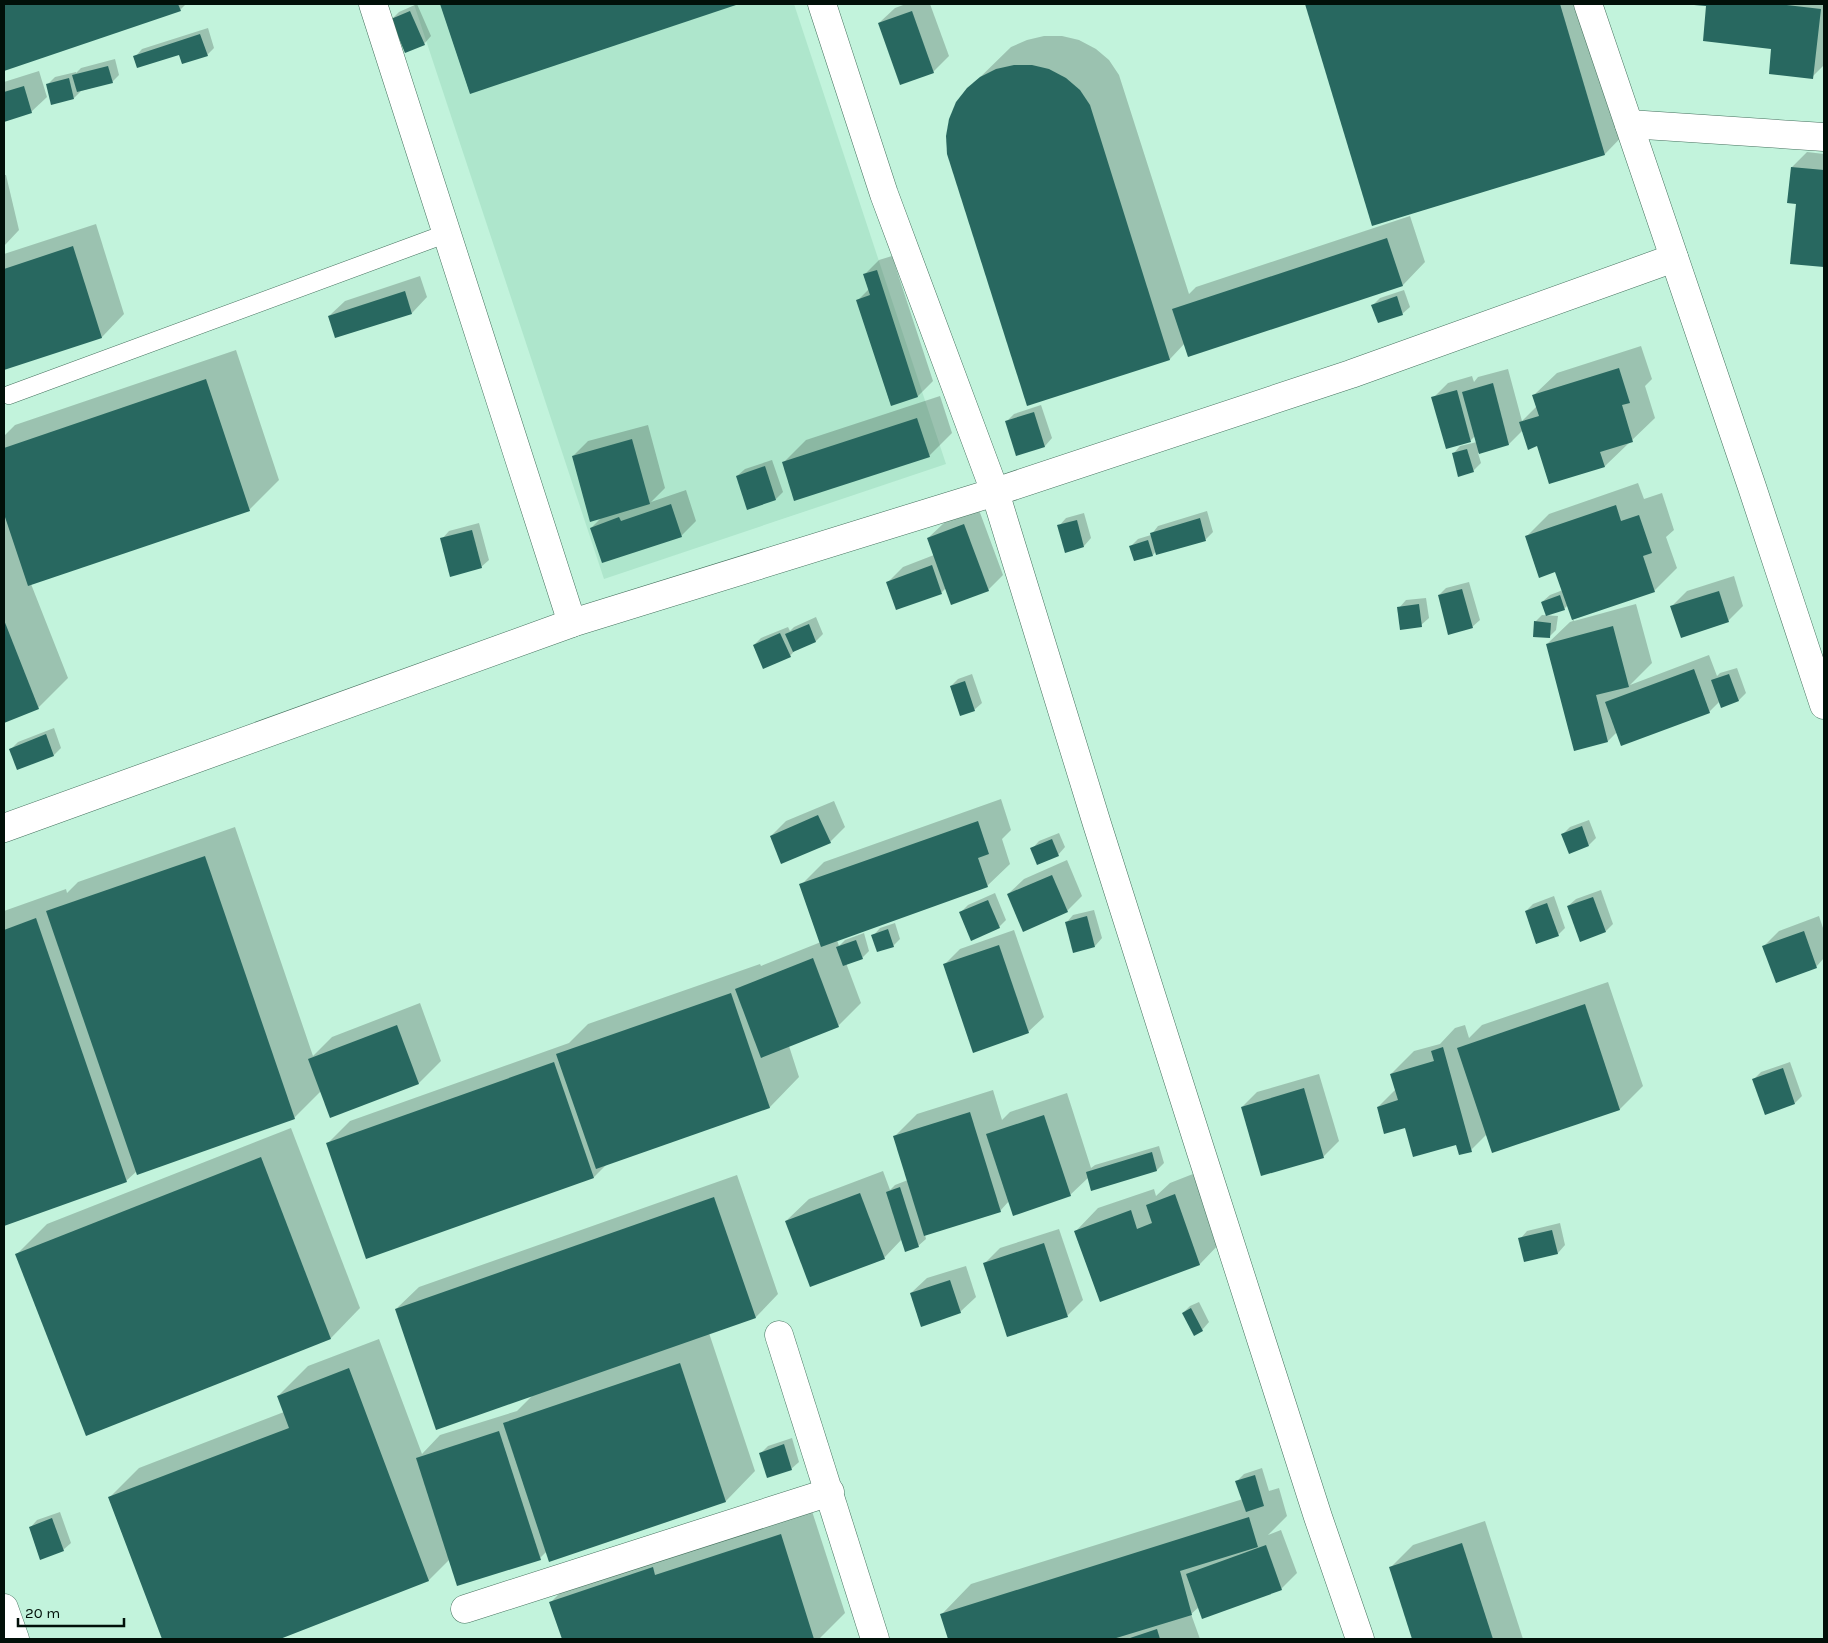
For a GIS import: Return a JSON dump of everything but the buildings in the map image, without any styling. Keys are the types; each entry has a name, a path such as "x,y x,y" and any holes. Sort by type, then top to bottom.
{"street":[{"path":"373,4 572,623"},
{"path":"822,4 884,194 995,492 1183,1095 1318,1517 1360,1639"},
{"path":"1588,4 1824,705"},
{"path":"1629,124 1824,138"},
{"path":"4,828 572,623 995,492 1351,374 1674,258"},
{"path":"778,1335 830,1492 875,1639"},
{"path":"465,1609 830,1492"},
{"path":"4,1608 15,1639"}],"lane":[{"path":"9,395 448,234"}],"shaded area":[{"path":"414,4 794,4 946,464 604,579"}]}
